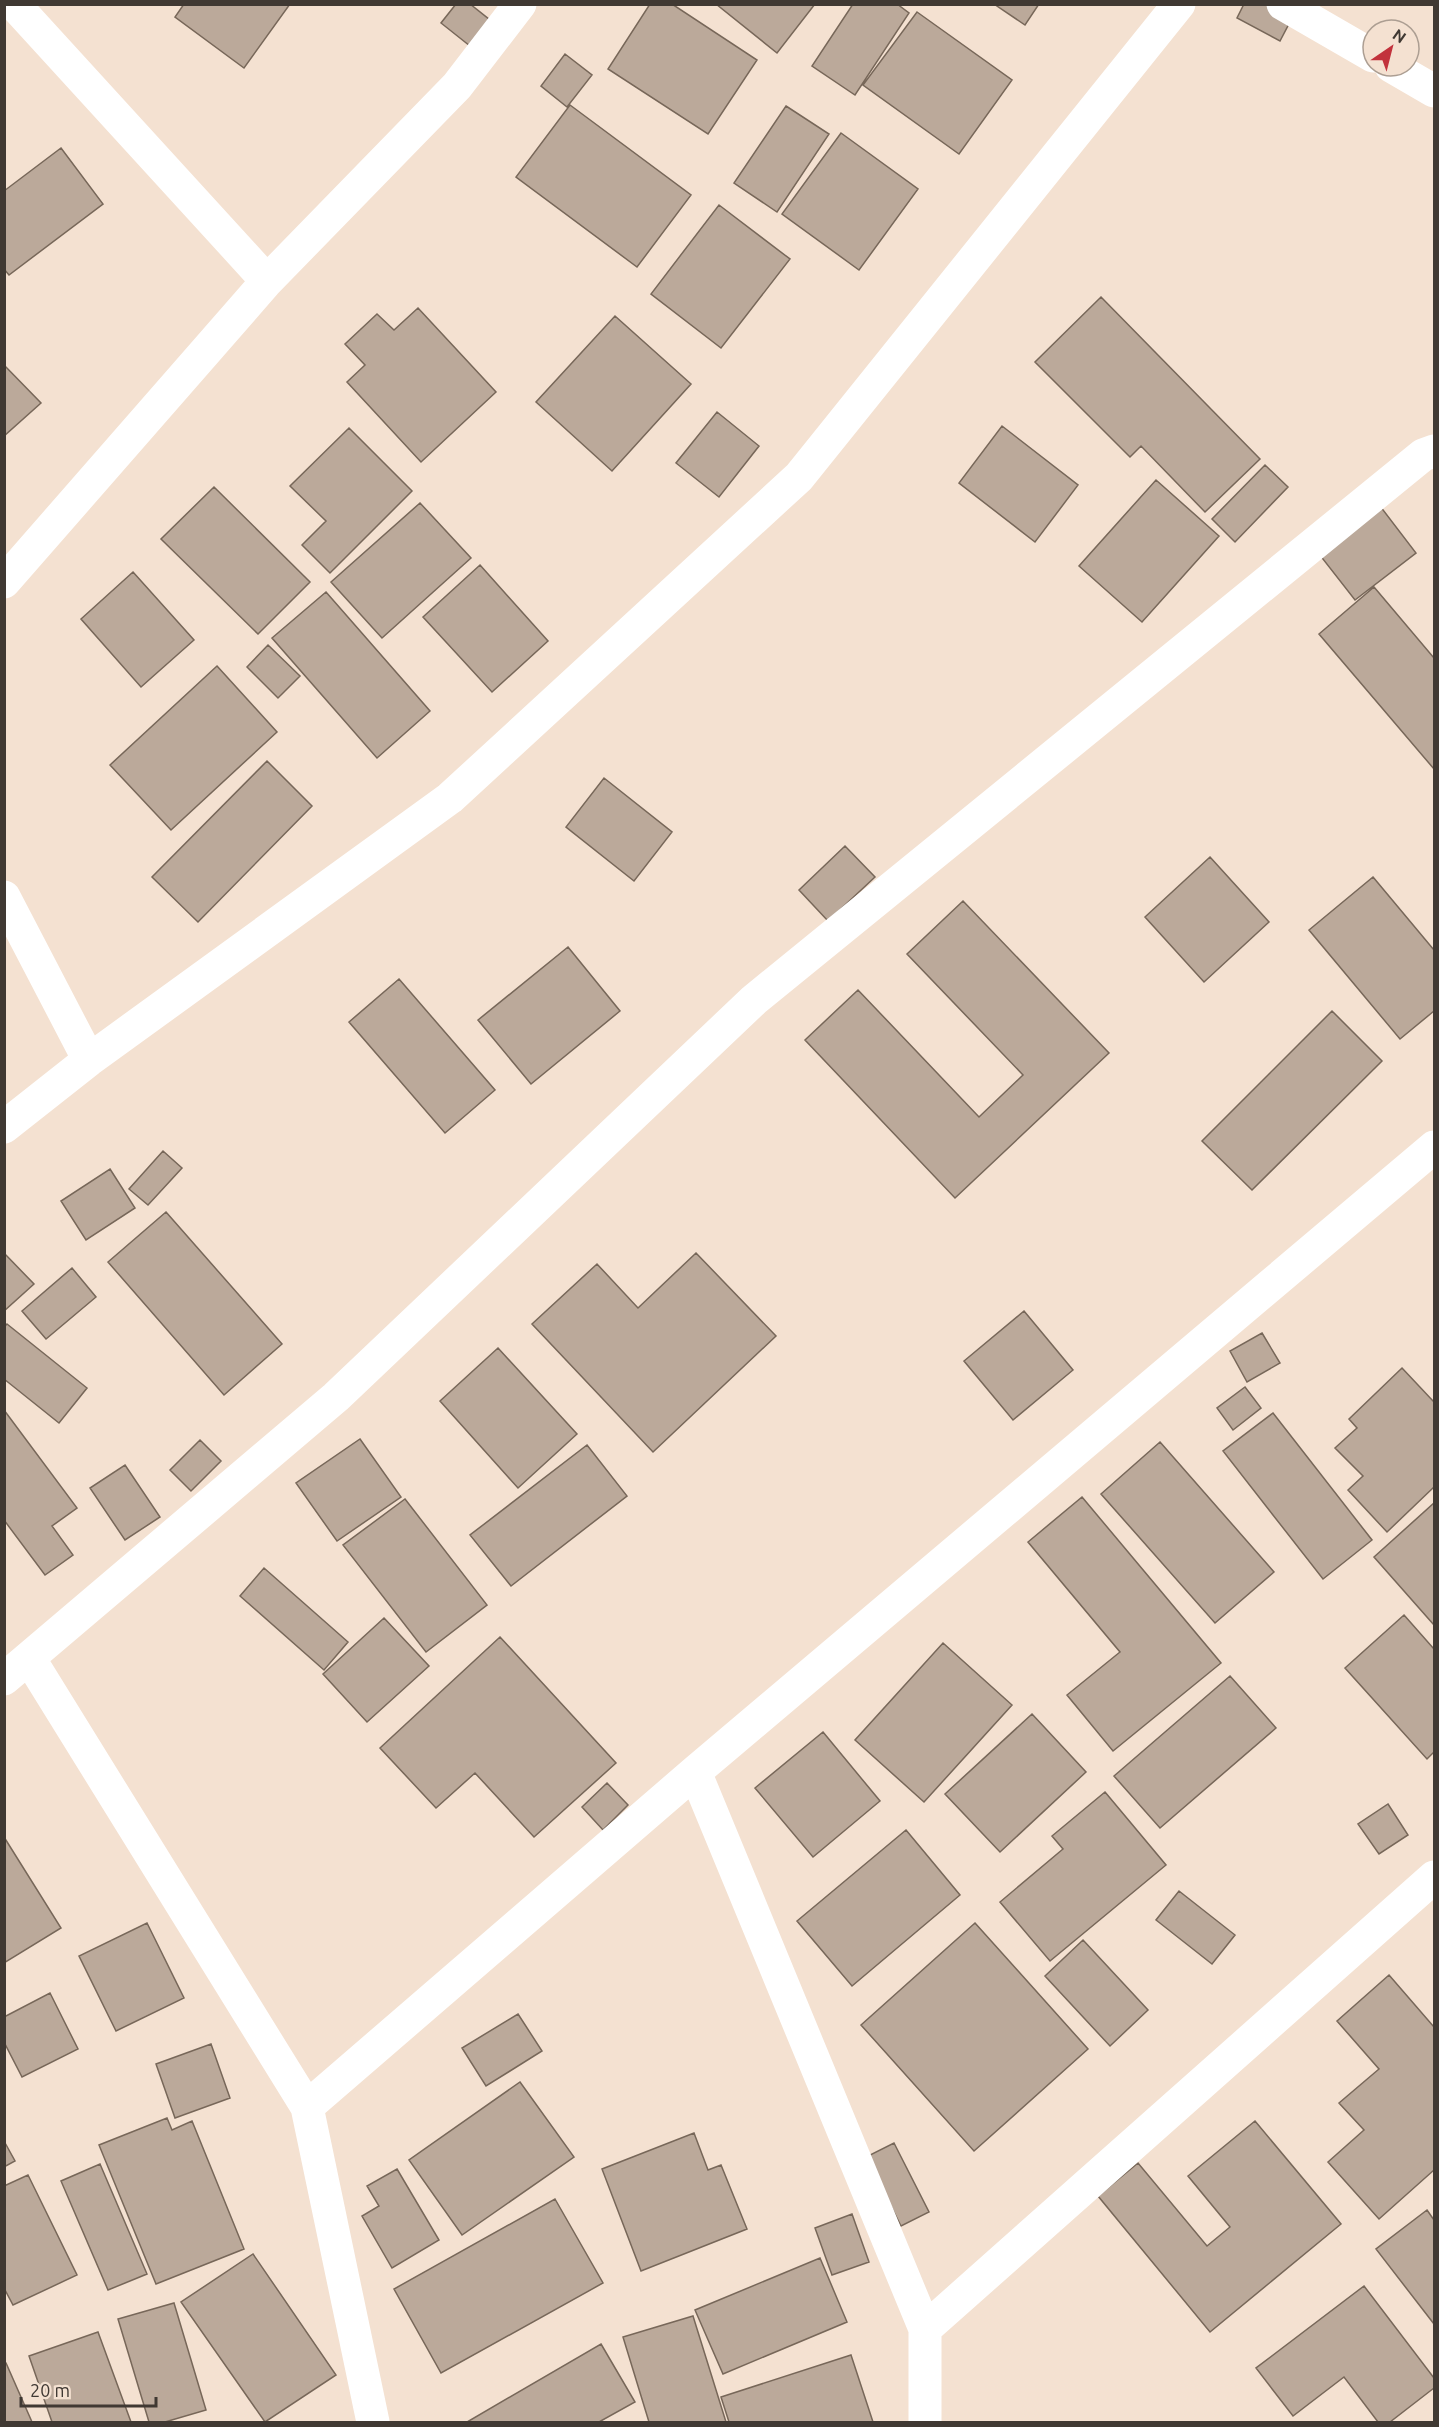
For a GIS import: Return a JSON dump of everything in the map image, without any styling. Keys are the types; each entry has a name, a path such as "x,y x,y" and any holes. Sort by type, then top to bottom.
{"street":[{"path":"14,4 267,281"},
{"path":"4,582 267,281 457,86 520,4"},
{"path":"4,1127 89,1060 450,798 799,477 1179,4"},
{"path":"1283,4 1361,49"},
{"path":"1412,78 1434,91"},
{"path":"4,1679 336,1397 754,1000 1423,455 1434,451"},
{"path":"4,897 89,1060"},
{"path":"307,2107 695,1772 1434,1147"},
{"path":"29,1658 307,2107 373,2422"},
{"path":"695,1772 925,2329 925,2422"},
{"path":"925,2329 1434,1877"}],"building":[{"path":"184,4 290,4 244,68 175,17"},
{"path":"456,4 470,4 490,20 470,46 441,23"},
{"path":"650,4 672,4 757,60 708,134 608,69"},
{"path":"716,4 815,4 777,53"},
{"path":"853,4 897,4 909,13 855,95 812,66"},
{"path":"994,4 1039,4 1025,25"},
{"path":"1244,4 1265,4 1292,18 1280,41 1237,18"},
{"path":"917,12 1012,80 959,154 863,85"},
{"path":"565,54 592,75 567,107 541,86"},
{"path":"570,105 691,195 637,267 516,177"},
{"path":"786,106 829,134 777,212 734,183"},
{"path":"841,133 918,189 859,270 782,214"},
{"path":"61,148 103,204 9,275 4,269 4,191"},
{"path":"719,205 790,259 721,348 651,294"},
{"path":"1101,297 1260,459 1205,512 1141,446 1130,457 1035,362"},
{"path":"418,308 496,392 421,462 347,382 365,365 345,344 377,314 394,330"},
{"path":"615,316 691,384 612,471 536,402"},
{"path":"4,365 41,403 4,436"},
{"path":"717,412 759,446 719,497 676,463"},
{"path":"1002,426 1078,485 1035,542 959,483"},
{"path":"349,428 412,491 330,573 302,545 326,521 290,486"},
{"path":"1265,465 1288,487 1235,542 1212,519"},
{"path":"1156,480 1219,536 1142,622 1079,566"},
{"path":"214,487 310,582 258,634 161,539"},
{"path":"420,503 471,558 382,638 331,582"},
{"path":"1380,506 1416,553 1355,600 1319,554"},
{"path":"480,565 548,641 492,692 423,617"},
{"path":"133,572 194,640 141,687 81,619"},
{"path":"1374,587 1434,658 1434,769 1319,634"},
{"path":"326,592 430,711 377,758 272,638"},
{"path":"268,645 300,676 278,698 247,667"},
{"path":"217,666 277,732 171,830 110,765"},
{"path":"267,761 312,806 198,922 152,877"},
{"path":"604,778 672,832 634,881 566,827"},
{"path":"845,846 875,877 828,921 799,890"},
{"path":"1210,857 1269,922 1204,982 1145,917"},
{"path":"1373,877 1434,950 1434,1011 1400,1039 1309,930"},
{"path":"963,901 1109,1053 955,1198 805,1040 858,990 979,1117 1023,1075 907,954"},
{"path":"568,947 620,1011 531,1084 478,1020"},
{"path":"399,979 495,1090 445,1133 349,1022"},
{"path":"1332,1011 1382,1061 1252,1190 1202,1141"},
{"path":"163,1151 182,1168 148,1205 129,1189"},
{"path":"110,1169 135,1208 86,1240 61,1201"},
{"path":"166,1212 282,1344 224,1395 108,1262"},
{"path":"4,1253 34,1284 4,1311"},
{"path":"696,1253 776,1336 653,1452 532,1324 597,1264 638,1308"},
{"path":"72,1268 96,1297 46,1339 22,1311"},
{"path":"1024,1311 1073,1370 1013,1420 964,1361"},
{"path":"7,1324 87,1388 59,1423 4,1379 4,1327"},
{"path":"1262,1333 1280,1363 1247,1382 1230,1351"},
{"path":"498,1348 577,1434 518,1488 440,1401"},
{"path":"1402,1368 1434,1402 1434,1487 1387,1532 1348,1490 1363,1476 1335,1448 1357,1428 1349,1419"},
{"path":"1245,1387 1261,1408 1233,1430 1217,1408"},
{"path":"4,1410 77,1508 52,1526 73,1555 45,1575 4,1520"},
{"path":"1273,1413 1372,1540 1323,1579 1223,1451"},
{"path":"360,1439 401,1497 337,1541 296,1483"},
{"path":"200,1440 221,1461 191,1491 170,1470"},
{"path":"1160,1442 1274,1572 1215,1623 1101,1494"},
{"path":"587,1445 627,1496 511,1586 470,1535"},
{"path":"125,1465 160,1517 125,1540 90,1488"},
{"path":"1082,1497 1221,1663 1113,1751 1067,1695 1120,1652 1028,1542"},
{"path":"405,1499 487,1605 426,1652 343,1545"},
{"path":"1434,1503 1434,1625 1374,1557"},
{"path":"264,1568 348,1642 324,1670 240,1596"},
{"path":"1404,1615 1434,1649 1434,1752 1427,1759 1345,1668"},
{"path":"384,1618 429,1666 367,1722 323,1674"},
{"path":"500,1637 616,1763 534,1837 475,1773 436,1808 380,1748"},
{"path":"943,1643 1012,1705 924,1802 855,1740"},
{"path":"1230,1676 1276,1728 1160,1828 1114,1776"},
{"path":"1032,1714 1086,1772 1000,1852 945,1794"},
{"path":"823,1732 880,1801 813,1857 755,1788"},
{"path":"607,1783 628,1805 603,1830 582,1807"},
{"path":"1105,1792 1166,1865 1050,1961 1000,1902 1063,1849 1052,1836"},
{"path":"1388,1804 1408,1835 1379,1854 1358,1824"},
{"path":"906,1830 960,1895 852,1986 797,1921"},
{"path":"4,1837 61,1928 4,1963"},
{"path":"1179,1891 1235,1935 1212,1964 1156,1920"},
{"path":"147,1923 184,1998 116,2031 79,1956"},
{"path":"975,1923 1088,2049 974,2151 861,2025"},
{"path":"1083,1940 1148,2010 1110,2046 1045,1976"},
{"path":"1389,1975 1434,2027 1434,2170 1379,2219 1328,2162 1364,2130 1339,2103 1379,2069 1337,2021"},
{"path":"50,1993 78,2049 22,2077 4,2042 4,2017"},
{"path":"518,2014 542,2051 486,2086 462,2048"},
{"path":"211,2044 230,2098 175,2118 156,2064"},
{"path":"520,2082 574,2157 462,2235 409,2160"},
{"path":"167,2118 172,2130 192,2121 244,2249 156,2284 99,2145"},
{"path":"1255,2121 1341,2224 1210,2332 1098,2196 1138,2163 1207,2246 1230,2227 1188,2176"},
{"path":"694,2133 708,2170 721,2165 747,2229 641,2271 602,2169"},
{"path":"4,2141 15,2161 4,2167"},
{"path":"894,2143 929,2212 901,2226 866,2157"},
{"path":"100,2164 147,2274 108,2290 61,2181"},
{"path":"397,2169 439,2240 392,2268 362,2216 379,2206 367,2186"},
{"path":"28,2175 77,2275 13,2305 4,2288 4,2186"},
{"path":"555,2199 603,2283 441,2373 394,2289"},
{"path":"1427,2210 1434,2220 1434,2324 1376,2249"},
{"path":"852,2214 869,2262 832,2275 815,2228"},
{"path":"253,2254 336,2375 265,2422 181,2302"},
{"path":"820,2258 847,2322 723,2374 695,2310"},
{"path":"1364,2286 1434,2378 1434,2388 1390,2422 1378,2422 1344,2377 1293,2416 1256,2368"},
{"path":"174,2303 206,2410 165,2422 149,2422 118,2319"},
{"path":"693,2316 726,2422 649,2422 623,2337"},
{"path":"98,2332 131,2422 52,2422 29,2356"},
{"path":"601,2344 635,2402 599,2422 467,2422"},
{"path":"851,2355 873,2422 729,2422 721,2397"},
{"path":"4,2363 6,2363 32,2422 4,2422"}]}
